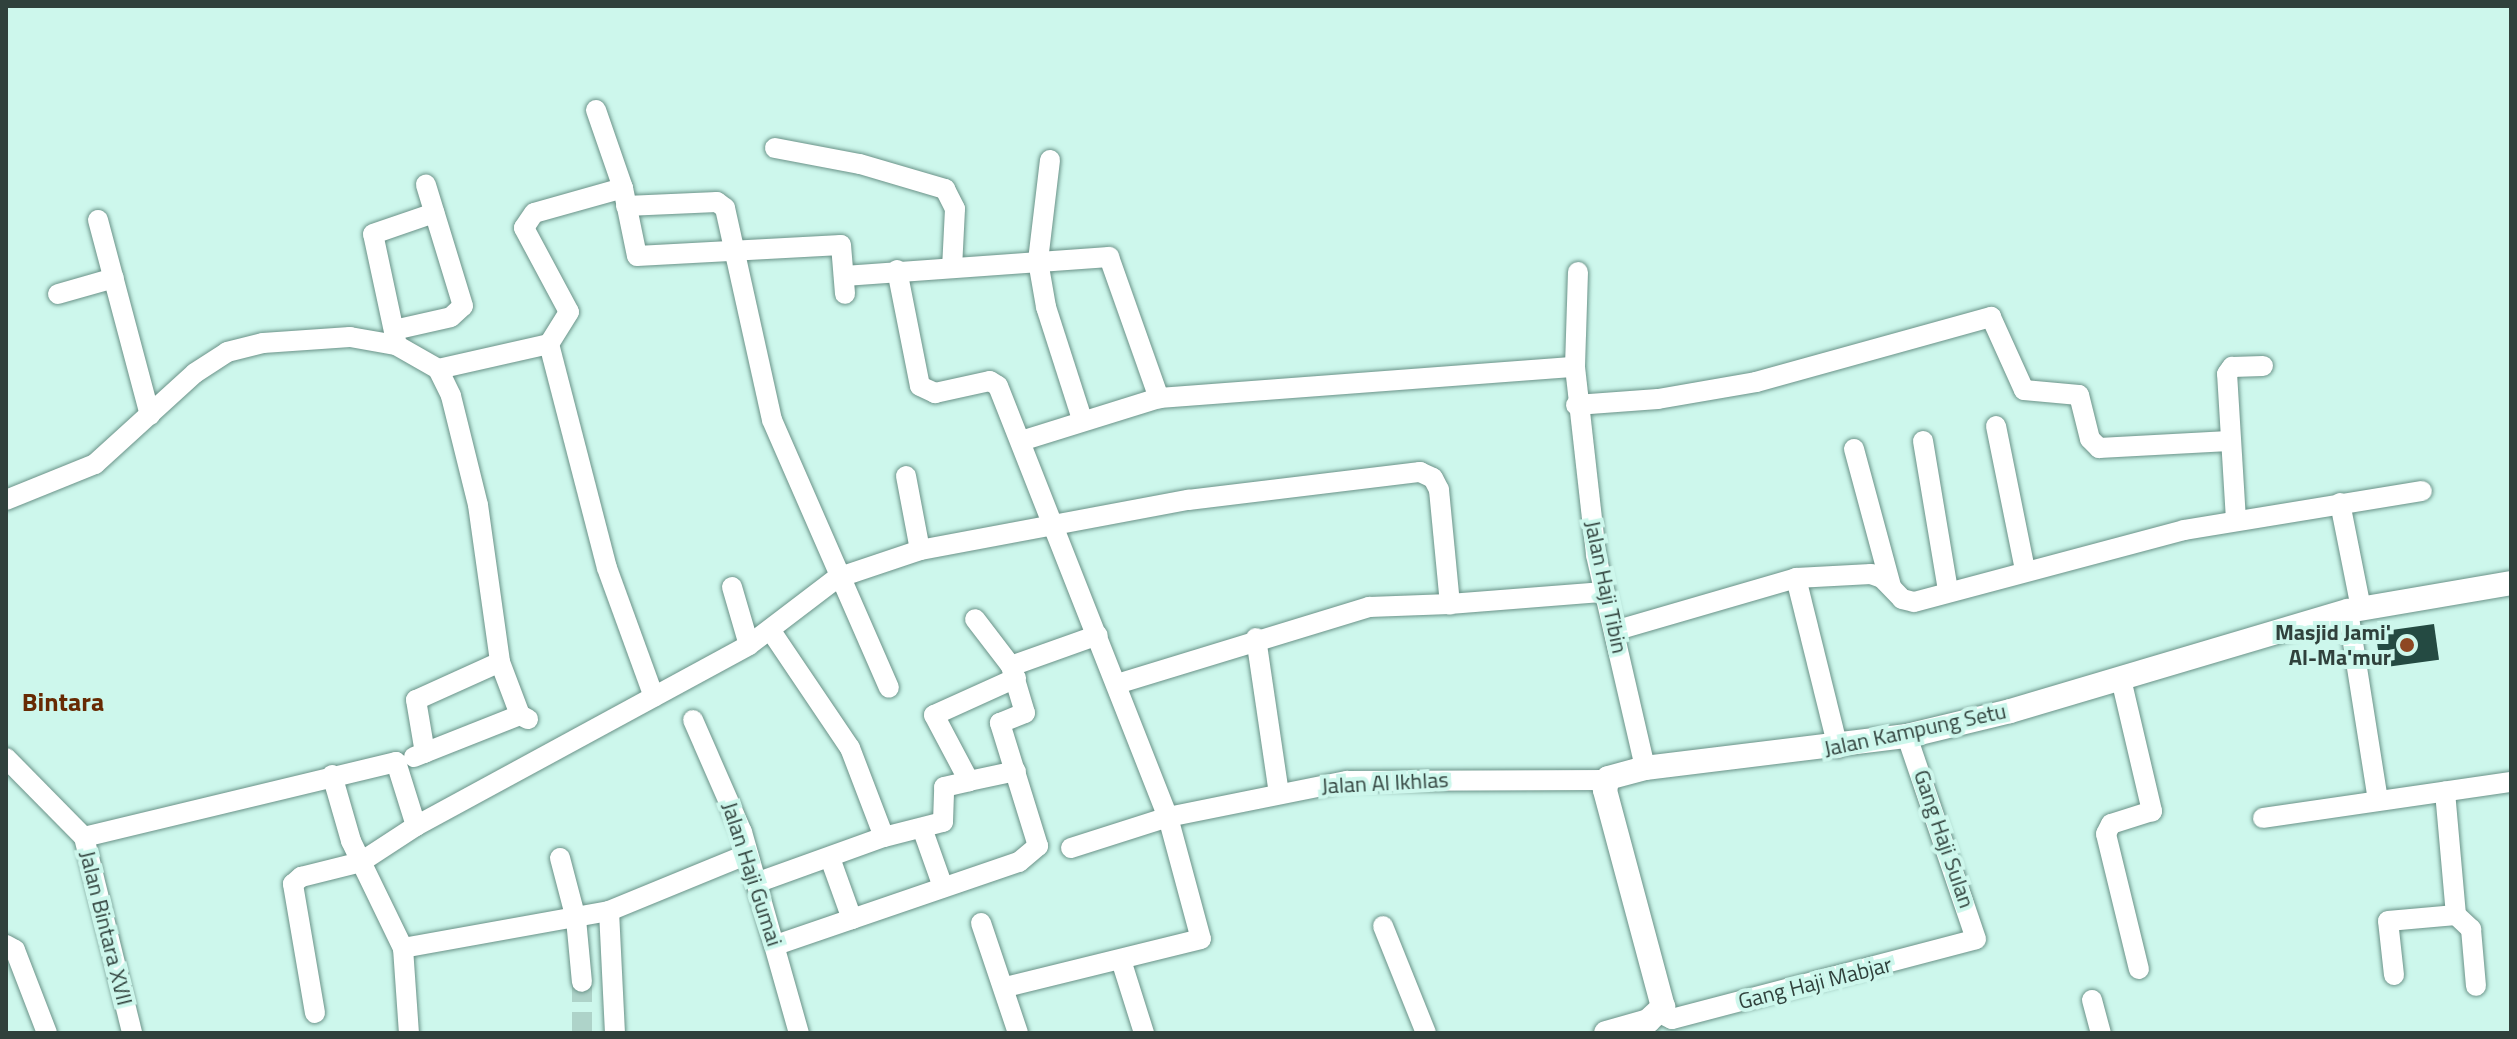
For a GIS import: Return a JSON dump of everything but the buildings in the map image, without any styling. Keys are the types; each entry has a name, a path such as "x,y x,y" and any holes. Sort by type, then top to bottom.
{"street":[{"path":"596,110 625,197 640,257 843,245 844,285 897,270 1109,257 1159,398"},
{"path":"775,148 860,164 945,189 955,209 952,268"},
{"path":"1050,160 1038,261 1046,307 1082,419"},
{"path":"6,500 95,464 210,360 244,346 350,337 395,338 462,311 426,185"},
{"path":"438,369 549,344 569,312 524,221 534,213 625,197 717,202 727,211 733,252 772,420 837,578 889,688"},
{"path":"84,837 332,775 400,763 524,717 500,662 478,505 451,396 438,369 395,338 373,234 434,213"},
{"path":"98,220 150,415"},
{"path":"897,270 920,386 935,393 994,383 1021,441 1168,817 1201,939 1006,987"},
{"name":"Jalan Haji Tibin","path":"1578,272 1576,405 1604,592 1645,768"},
{"path":"58,294 114,278"},
{"path":"1576,405 1658,399 1741,385 1991,317 2024,390 2079,395 2090,439 2099,448 2229,441"},
{"path":"549,344 607,568 654,697"},
{"path":"2236,520 2229,441 2228,370 2263,366"},
{"path":"1021,441 1082,419 1159,398 1575,367"},
{"path":"1996,426 2025,570"},
{"path":"1923,441 1948,590"},
{"path":"1854,449 1891,586"},
{"path":"315,1013 293,884 301,877 361,862 416,826 749,645 837,578 920,550 1188,500 1420,472 1433,478 1439,490 1450,604"},
{"path":"906,476 920,550"},
{"path":"1614,631 1796,578 1871,574 1891,586 1902,599 1914,602 2025,570 2236,520 2422,491"},
{"path":"2340,503 2378,801"},
{"path":"1796,578 1838,748"},
{"name":"Jalan Kampung Setu","path":"1606,780 1645,768 1838,748 1907,736 2121,679 2354,610 2511,583"},
{"path":"732,587 749,645"},
{"path":"1117,684 1256,638 1369,607 1604,592"},
{"path":"776,945 1019,862 1038,846 1000,723 1025,713 1013,672 975,619"},
{"path":"771,631 850,748 884,837"},
{"path":"969,781 934,715 1013,672 1098,635"},
{"path":"1256,638 1279,793"},
{"path":"425,753 416,700 500,662"},
{"path":"2121,679 2152,811 2111,824 2106,834 2139,969"},
{"name":"Jalan Haji Gumai","path":"693,720 748,854 776,945 795,1032"},
{"name":"Gang Haji Sulan","path":"1907,736 1977,933 1972,943"},
{"name":"Jalan Bintara XVII","path":"6,758 15,781 84,837 132,1033"},
{"path":"400,763 416,826"},
{"path":"756,883 946,818 944,787 1016,771"},
{"path":"332,775 361,862 403,948 409,1033"},
{"name":"Jalan Al Ikhlas","path":"1071,848 1168,817 1279,793 1369,779 1606,780"},
{"path":"1606,780 1662,1002 1660,1013 1606,1033"},
{"path":"2263,818 2511,782"},
{"path":"2445,791 2456,915 2471,929 2476,986"},
{"path":"922,828 943,887"},
{"path":"403,948 609,911 748,854"},
{"path":"560,858 576,919 582,982"},
{"path":"830,858 852,919"},
{"path":"609,911 615,1033"},
{"path":"2394,975 2388,921 2456,915"},
{"path":"981,923 1006,987 1018,1033"},
{"path":"1383,926 1426,1033"},
{"name":"Gang Haji Mabjar","path":"1660,1013 1672,1019 1972,943"},
{"path":"6,945 15,950 47,1033"},
{"path":"1121,960 1144,1033"},
{"path":"2092,1000 2098,1032"}],"tunnel":[{"path":"582,982 582,1033"}],"place":[{"name":"Masjid Jami' Al-Ma'mur","path":"2407,645"}],"district":[{"name":"Bintara","path":"63,702"}]}
